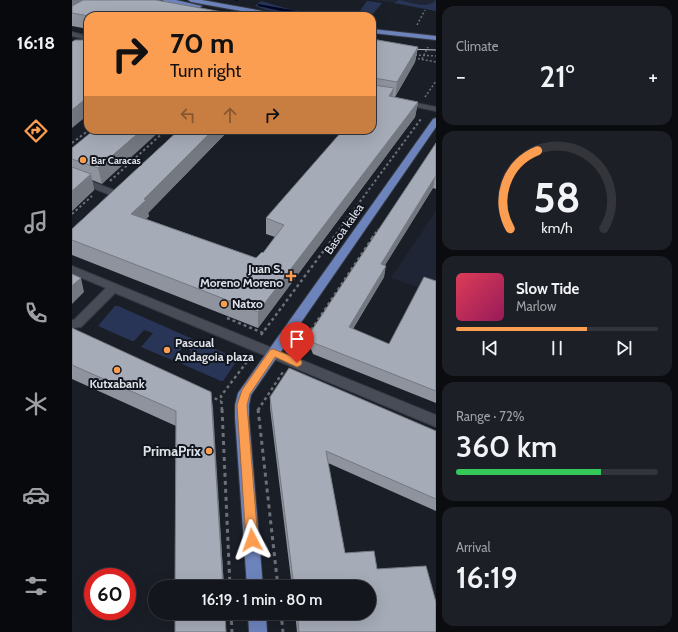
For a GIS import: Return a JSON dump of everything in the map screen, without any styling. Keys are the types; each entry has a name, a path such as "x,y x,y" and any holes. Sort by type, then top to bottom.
{"main road":[{"path":"164,0 231,12"},
{"path":"191,0 257,12"},
{"path":"376,31 436,38"},
{"path":"376,37 432,44"},
{"name":"Basoa kalea","path":"254,580 242,405 245,393 436,121"},
{"path":"257,620 258,632"}],"street":[{"path":"72,34 84,37"},
{"path":"376,97 436,109"},
{"path":"72,177 116,194"},
{"path":"72,270 436,421"},
{"path":"72,324 77,324 114,287"}],"path":[{"path":"417,26 425,10"},
{"path":"422,60 432,44"},
{"path":"415,52 414,55 436,56"},
{"path":"408,57 436,62"},
{"path":"423,99 436,81"},
{"path":"230,580 221,396 249,359 244,357 419,121"},
{"path":"72,143 84,134"},
{"path":"107,183 162,134"},
{"path":"72,214 96,193"},
{"path":"310,368 315,359 296,352 379,227"},
{"path":"277,580 258,409 284,369"},
{"path":"207,395 221,401"},
{"path":"231,620 232,632"},
{"path":"282,620 283,632"}],"shaded area":[{"path":"374,0 436,0 436,11 394,3"},
{"path":"399,0 423,5 433,3 436,0 436,11 394,3"},
{"path":"261,1 292,10 311,12 278,12 255,6"},
{"path":"367,1 382,3 375,12 359,12"},
{"path":"436,211 436,293 391,278"},
{"path":"115,306 238,359 223,381 221,381 182,364 191,351 184,346 172,360 141,347 153,333 144,330 134,341 132,341 98,326"}],"building":[{"path":"83,0 156,0 223,12 84,12 84,15 72,13 72,6"},
{"path":"75,40 84,40 84,100 72,110 72,42"},
{"path":"376,40 418,47 397,82 376,78"},
{"path":"376,85 394,88 389,96 418,102 258,312 72,240 72,229 175,134 209,134 131,214 256,258 262,252 263,253 284,225 266,218 340,134 376,134"},
{"path":"89,134 137,134 98,168 72,159 72,148"},
{"path":"436,143 436,177 381,264 386,266 349,327 389,344 424,277 436,281 436,391 314,343 310,333"},
{"path":"72,167 91,174 72,191"},
{"path":"72,274 81,278 72,286"},
{"path":"72,328 211,392 223,580 175,580 176,411 72,365"},
{"path":"289,368 436,431 436,499 326,451 345,553 374,551 377,569 426,566 436,602 436,632 299,632 298,620 376,620 376,580 293,580 270,397"},
{"path":"175,620 225,620 226,632 175,632"}],"waterway":[{"path":"259,5 295,12"}],"tram line":[{"path":"406,49 436,50"}],"place":[{"name":"Bar Caracas","path":"83,160"},
{"name":"Juan S. Moreno Moreno","path":"291,276"},
{"name":"Natxo","path":"224,304"},
{"name":"Pascual Andagoia plaza","path":"167,350"},
{"name":"Kutxabank","path":"117,370"},
{"name":"PrimaPrix","path":"209,451"}],"route":[{"path":"252,540 242,418 242,405 245,393 273,353 297,363"}]}
